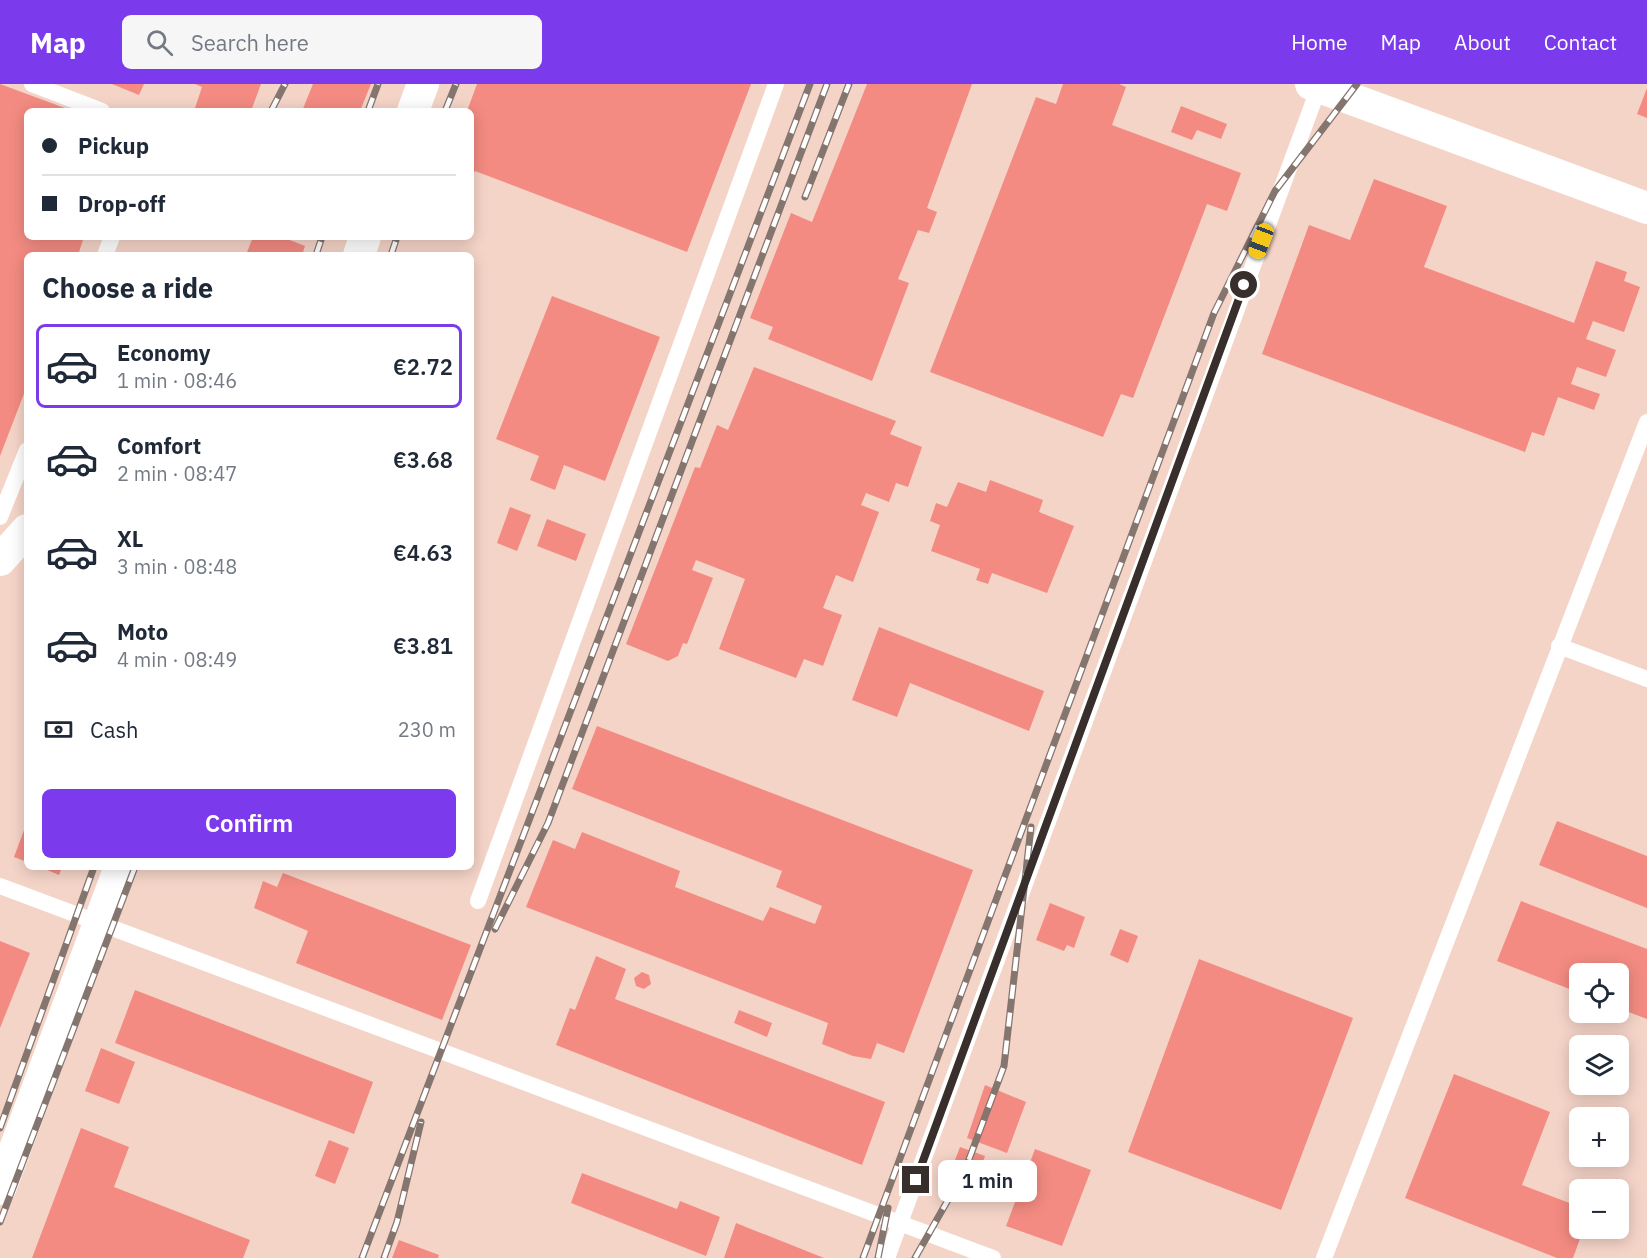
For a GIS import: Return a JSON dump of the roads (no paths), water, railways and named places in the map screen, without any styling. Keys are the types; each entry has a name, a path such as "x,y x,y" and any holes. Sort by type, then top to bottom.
{"street":[{"path":"414,108 423,84"},
{"path":"1316,85 1647,208"},
{"path":"0,560 24,533"},
{"path":"0,1189 119,870"}],"lane":[{"path":"32,84 94,108"},
{"path":"477,901 776,84"},
{"path":"887,1258 1316,85"},
{"path":"1324,1258 1647,422"},
{"path":"0,518 24,458"},
{"path":"1559,645 1647,679"},
{"path":"0,886 993,1258"}],"railway":[{"path":"273,108 285,84"},
{"path":"369,108 378,84"},
{"path":"446,108 456,84"},
{"path":"362,1258 810,84"},
{"path":"495,929 548,823 827,84"},
{"path":"805,197 849,84"},
{"path":"863,1258 1214,313 1275,191 1357,84"},
{"path":"317,252 321,240"},
{"path":"392,252 396,240"},
{"path":"915,1258 965,1170 1004,1066 1031,827"},
{"path":"0,1128 93,870"},
{"path":"0,1222 134,870"},
{"path":"384,1258 397,1222 421,1122"},
{"path":"878,1258 888,1208"}]}
